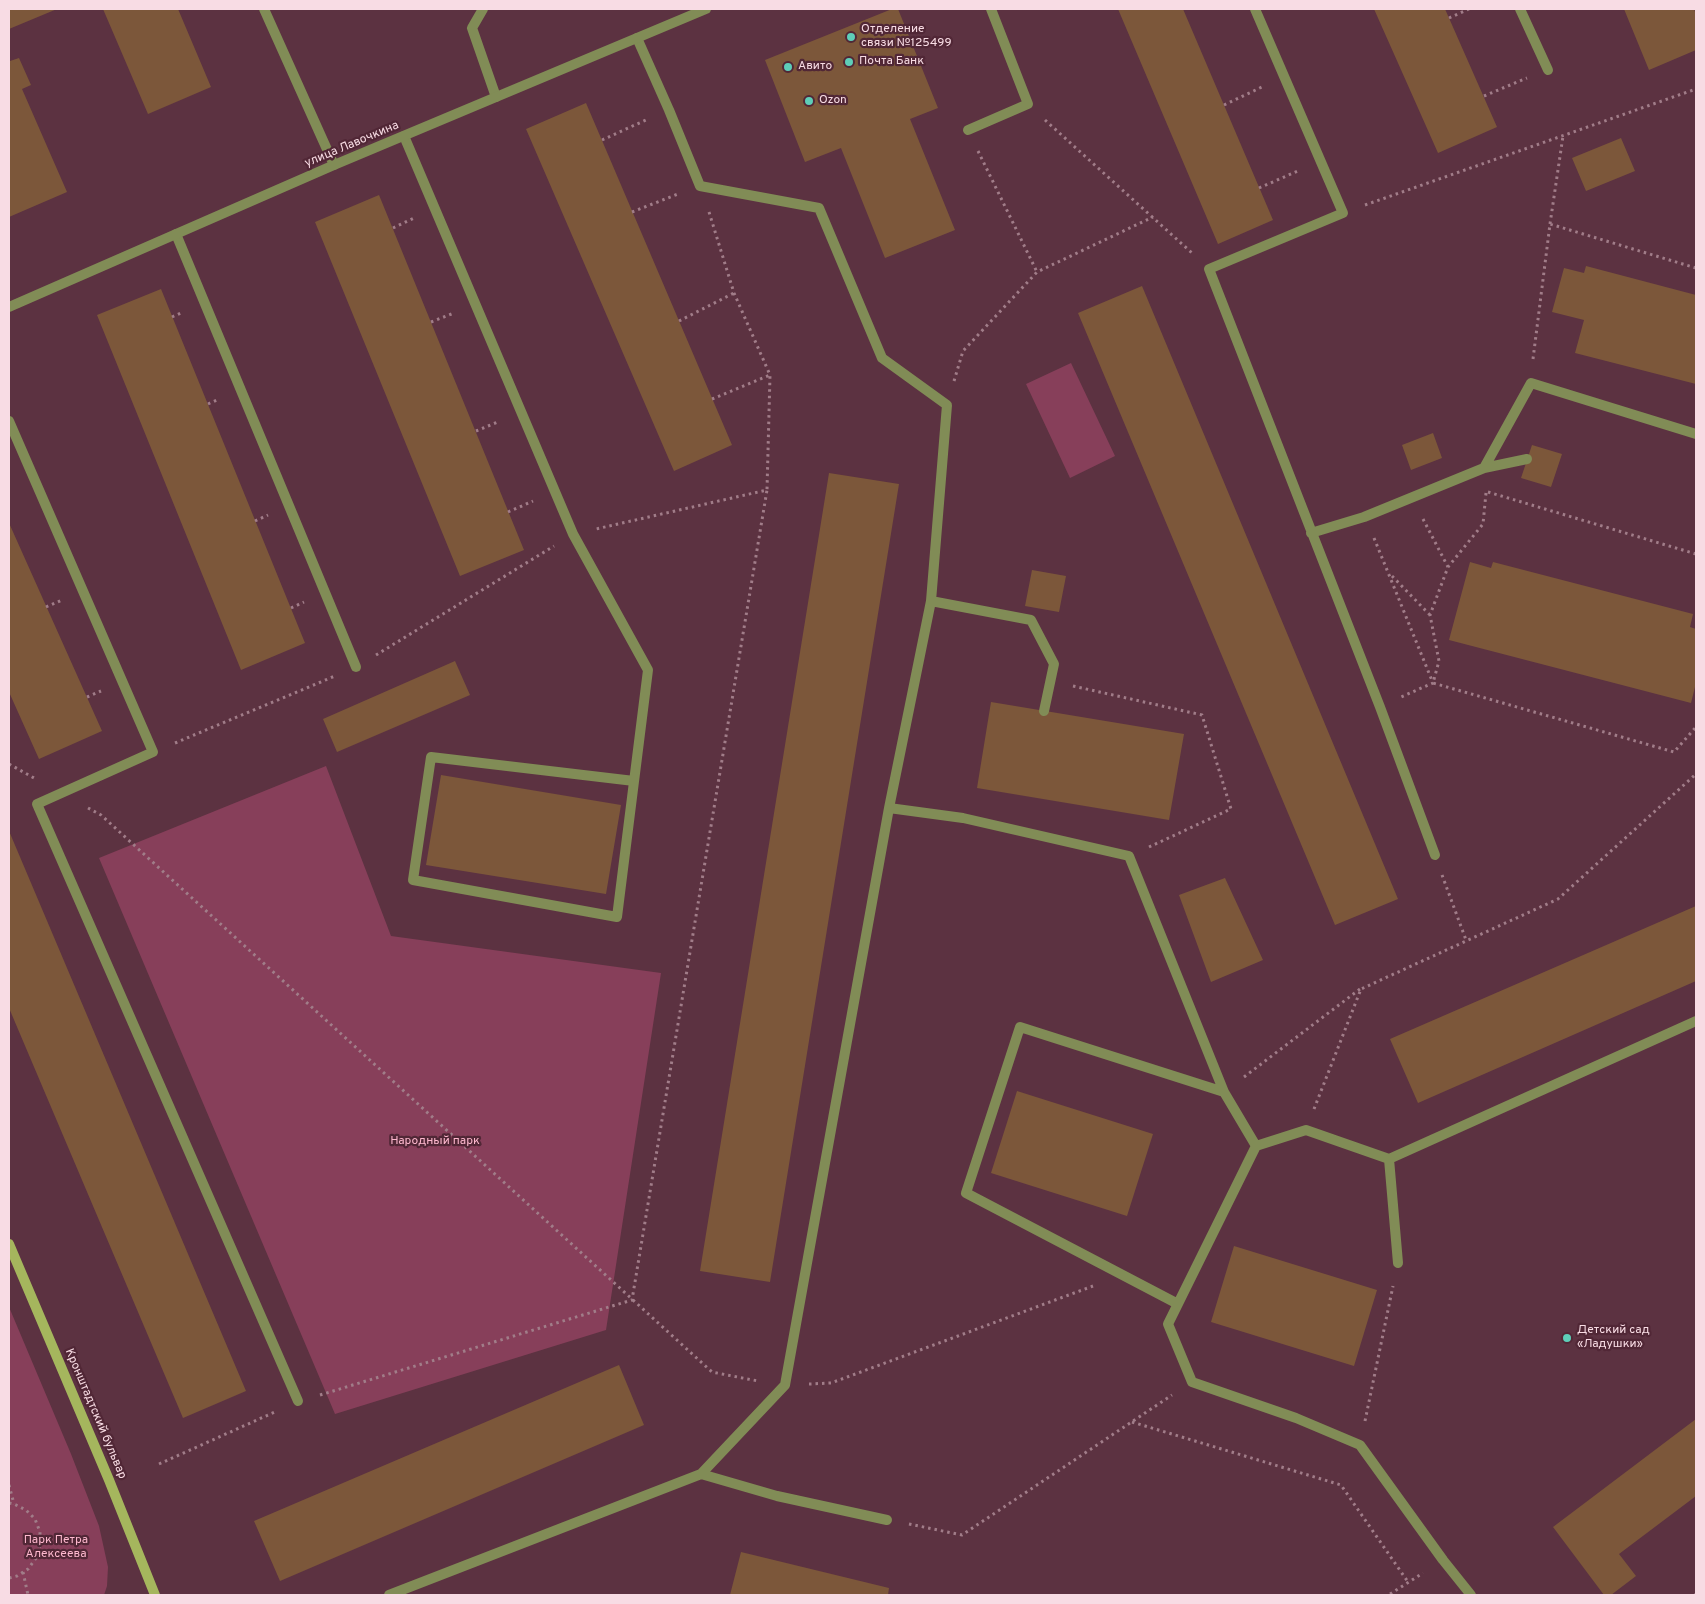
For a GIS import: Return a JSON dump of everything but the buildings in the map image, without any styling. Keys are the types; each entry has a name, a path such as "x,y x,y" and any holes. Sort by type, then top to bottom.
{"main road":[{"name":"Кронштадтский бульвар","path":"9,1244 109,1480 155,1595"}],"street":[{"path":"264,9 334,165"},
{"path":"483,9 472,28 496,97"},
{"name":"улица Лавочкина","path":"9,307 334,165 706,9"},
{"path":"968,130 1028,104 991,9"},
{"path":"1255,9 1343,213 1209,268 1380,707 1434,855"},
{"path":"1520,9 1548,70"},
{"path":"389,1595 701,1474 784,1385 889,808 931,601 947,405 882,358 819,208 700,186 637,38"},
{"path":"404,136 573,534 648,670 617,917 413,880 431,757 634,781"},
{"path":"176,234 356,667"},
{"path":"1484,468 1530,383 1696,434"},
{"path":"9,421 154,752 37,804 298,1402"},
{"path":"1311,533 1364,517 1484,468 1527,459"},
{"path":"931,601 1031,620 1054,664 1044,711"},
{"path":"889,808 963,818 1130,856 1224,1092 1256,1146"},
{"path":"1470,1595 1360,1445 1296,1418 1192,1382 1168,1324 1256,1146 1306,1130 1389,1159 1696,1021"},
{"path":"1178,1304 966,1193 1020,1026 1224,1092"},
{"path":"1389,1159 1398,1263"},
{"path":"701,1474 777,1496 886,1520"}],"path":[{"path":"1449,18 1469,9"},
{"path":"1484,96 1548,70"},
{"path":"1224,105 1284,77"},
{"path":"1343,213 1696,89"},
{"path":"1028,104 1209,268"},
{"path":"602,140 669,110"},
{"path":"968,130 1037,272"},
{"path":"1530,383 1563,136"},
{"path":"1259,188 1321,160"},
{"path":"632,212 700,186 734,293 770,375 767,490 632,1300"},
{"path":"947,405 963,351 1037,272 1153,217"},
{"path":"1550,224 1696,268"},
{"path":"679,321 734,293"},
{"path":"712,398 770,375"},
{"path":"154,752 356,667 573,534 767,490"},
{"path":"1433,683 1439,661 1430,614 1448,567 1483,524 1486,491 1696,554"},
{"path":"1412,498 1448,567"},
{"path":"1364,517 1390,574 1433,683"},
{"path":"1390,574 1430,614"},
{"path":"1050,681 1202,714 1231,810 1130,856"},
{"path":"1380,707 1433,683 1674,752 1696,727"},
{"path":"9,764 101,815 712,1372 784,1385 831,1383 1101,1283"},
{"path":"1224,1092 1361,989 1558,899 1696,774"},
{"path":"1434,855 1466,940"},
{"path":"1306,1130 1361,989"},
{"path":"1360,1445 1398,1263"},
{"path":"158,1464 298,1402 632,1300"},
{"path":"886,1520 962,1535 1192,1382"},
{"path":"1131,1422 1341,1485 1408,1582"},
{"path":"9,1485 14,1504"},
{"path":"9,1503 26,1510 35,1520 40,1532 40,1545 36,1558 28,1569 17,1576 9,1578"},
{"path":"1390,1594 1443,1560"},
{"path":"23,1572 28,1595"}],"green space":[{"path":"1071,363 1115,456 1070,478 1026,384"},
{"name":"Народный парк","path":"326,766 391,936 661,973 606,1330 335,1414 99,858"},
{"name":"Парк Петра Алексеева","path":"9,1307 99,1526 108,1567 107,1586 104,1595 9,1595"}],"place":[{"name":"Отделение связи №125499","path":"851,37"},
{"name":"Почта Банк","path":"849,62"},
{"name":"Авито","path":"788,67"},
{"name":"Ozon","path":"809,101"},
{"name":"Детский сад «Ладушки»","path":"1567,1338"}]}
